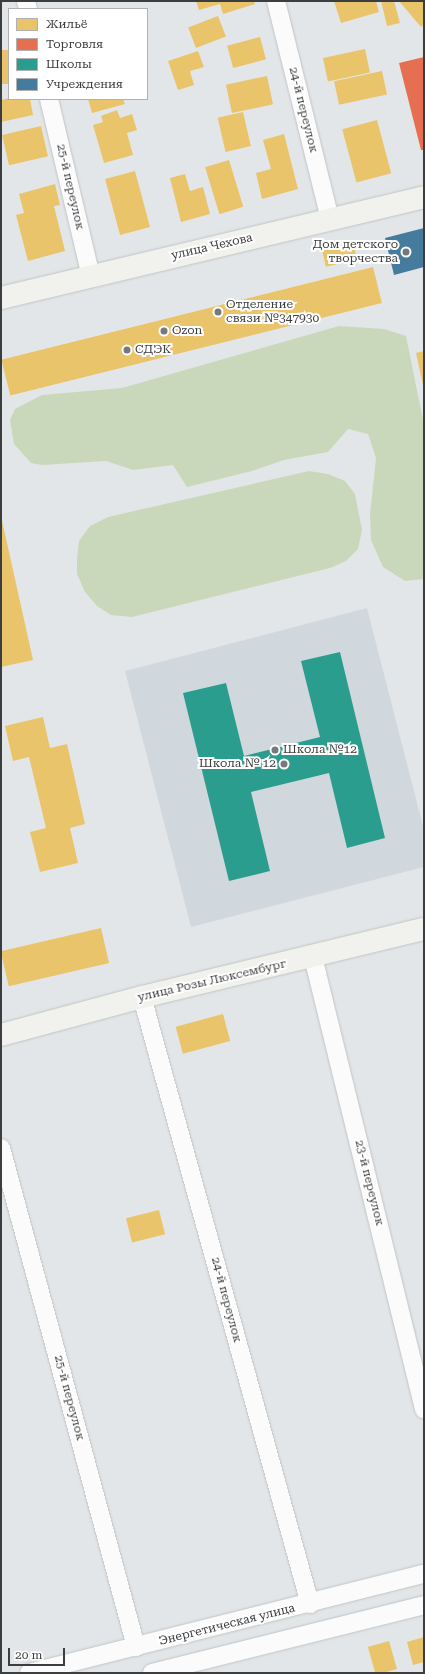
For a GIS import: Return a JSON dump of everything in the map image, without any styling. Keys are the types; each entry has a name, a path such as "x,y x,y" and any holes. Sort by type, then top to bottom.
{"street":[{"name":"24-й переулок","path":"276,1 330,219"},
{"name":"25-й переулок","path":"49,100 91,276"},
{"name":"улица Чехова","path":"1,298 424,197"},
{"name":"улица Розы Люксембург","path":"1,1035 142,997 424,929"},
{"name":"23-й переулок","path":"313,957 424,1410"},
{"name":"24-й переулок","path":"142,997 310,1604"},
{"name":"25-й переулок","path":"1,1148 136,1647"},
{"name":"Энергетическая улица","path":"29,1673 310,1604 424,1574"},
{"path":"152,1673 424,1605"},
{"path":"261,1616 268,1643"}],"shaded area":[{"name":"Школа №12","path":"367,608 424,830 424,867 191,927 125,671"}],"green space":[{"path":"339,326 384,329 406,336 424,425 424,579 405,581 383,567 371,540 370,514 376,458 368,434 348,429 328,452 284,460 252,471 187,487 173,465 133,470 106,461 42,465 31,463 14,444 10,420 15,409 42,395 122,388"},
{"path":"309,471 328,474 345,481 355,494 362,530 358,549 346,561 330,568 132,617 111,615 97,606 85,592 77,574 77,558 79,541 90,526 108,517"}],"building: Жильё":[{"path":"196,1 254,1 255,4 223,14 220,4 199,10"},
{"path":"334,1 376,1 379,12 341,23"},
{"path":"381,1 394,1 400,23 387,26"},
{"path":"399,1 424,1 424,25 421,27"},
{"path":"218,16 226,37 196,48 188,27"},
{"path":"260,37 266,59 233,68 227,46"},
{"path":"365,49 370,72 328,81 323,58"},
{"path":"1,50 8,50 8,84 1,84"},
{"path":"198,51 204,67 190,71 194,85 178,90 168,61"},
{"path":"382,71 387,94 339,105 334,81"},
{"path":"267,76 273,104 232,113 226,85"},
{"path":"8,98 8,100 30,100 33,115 1,122 1,100"},
{"path":"88,100 123,100 125,104 92,113"},
{"path":"117,110 120,118 132,114 137,130 127,133 133,155 104,163 93,125 103,122 101,116"},
{"path":"243,112 251,146 226,152 218,118"},
{"path":"377,120 391,173 356,182 342,129"},
{"path":"41,126 48,156 9,165 2,135"},
{"path":"284,134 298,189 262,199 256,173 271,169 263,140"},
{"path":"229,160 243,207 219,214 205,167"},
{"path":"135,171 150,227 120,235 105,179"},
{"path":"185,174 190,191 203,187 210,214 181,222 170,178"},
{"path":"55,184 60,205 54,206 65,251 28,261 16,215 24,213 19,194"},
{"path":"353,242 357,260 326,267 322,249"},
{"path":"373,267 382,303 10,396 1,360"},
{"path":"424,351 424,385 423,385 416,353"},
{"path":"1,516 33,660 1,667"},
{"path":"43,717 50,748 67,744 85,824 70,828 78,863 40,872 30,832 46,828 29,757 13,761 5,726"},
{"path":"101,928 109,963 9,986 1,951"},
{"path":"223,1014 230,1041 183,1054 176,1027"},
{"path":"159,1210 165,1234 132,1242 126,1218"},
{"path":"424,1637 424,1662 413,1665 407,1642"},
{"path":"389,1641 397,1669 383,1673 375,1673 368,1647"}],"building: Торговля":[{"path":"424,57 424,150 421,150 399,63"}],"building: Школы":[{"name":"Школа № 12","path":"340,652 385,838 347,848 329,773 251,792 270,871 229,881 183,693 226,683 244,756 320,737 301,661"}],"building: Учреждения":[{"name":"Дом детского творчества","path":"424,228 424,267 394,275 385,238"}],"place":[{"name":"Дом детского творчества","path":"406,252"},
{"name":"Отделение связи №347930","path":"218,312"},
{"name":"Ozon","path":"164,331"},
{"name":"СДЭК","path":"127,350"},
{"name":"Школа №12","path":"275,750"},
{"name":"Школа № 12","path":"284,764"}]}
